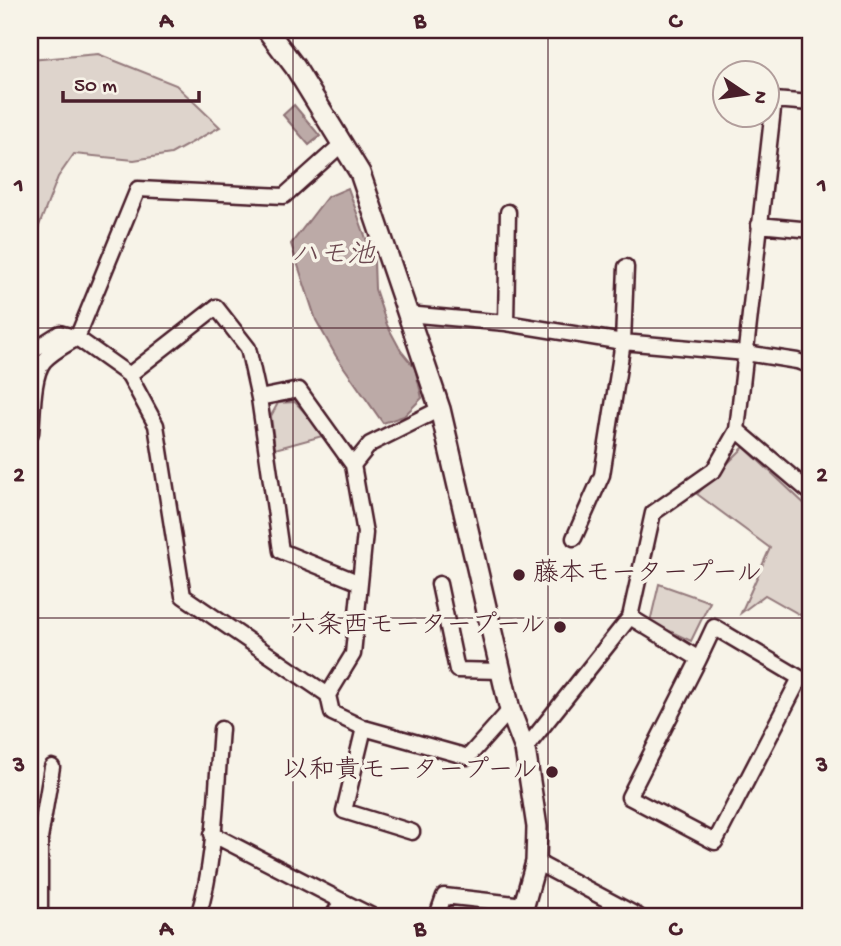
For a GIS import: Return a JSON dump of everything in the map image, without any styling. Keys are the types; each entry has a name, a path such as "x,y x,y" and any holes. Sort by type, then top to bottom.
{"street":[{"path":"267,30 295,67 360,173 440,409 510,710 526,749 537,827 536,862 522,911 444,896 437,916"},
{"path":"526,749 630,617 653,513 714,470 737,430 774,100 811,103"},
{"path":"32,433 36,382 41,364 77,338 138,189 284,196 342,143"},
{"path":"506,323 508,212"},
{"path":"759,225 811,230"},
{"path":"574,538 602,475 623,342 626,267"},
{"path":"129,375 216,307 248,348 259,398 281,551 360,583"},
{"path":"407,314 506,323 623,342 746,353 797,361 811,366"},
{"path":"30,352 60,333 77,338 129,375 156,425 183,596 328,695 332,713 364,728 468,757 510,710"},
{"path":"259,398 299,390 353,465 365,533 353,654 328,695"},
{"path":"353,465 370,444 440,409"},
{"path":"737,430 811,492"},
{"path":"439,584 457,670 502,671"},
{"path":"630,617 699,659"},
{"path":"714,627 800,678 715,842 629,797 699,659 714,627"},
{"path":"364,728 344,811 412,832"},
{"path":"198,916 203,901 212,834 220,729"},
{"path":"40,916 40,839 52,767"},
{"path":"212,834 372,916"},
{"path":"536,862 638,916"},
{"path":"333,916 342,901"}],"shaded area":[{"path":"98,54 176,85 220,127 171,154 134,160 74,154 58,177 30,249 30,60"},
{"path":"295,402 326,435 275,449 271,416 278,403"},
{"path":"744,447 811,510 811,621 765,595 741,613 770,548 697,494"},
{"path":"659,584 710,602 691,641 650,622"}],"water":[{"path":"294,105 320,136 309,145 283,115"},
{"name":"ハモ池","path":"348,188 374,261 375,289 387,325 401,351 415,368 422,398 404,416 383,423 336,356 316,320 291,244 327,197"}],"place":[{"name":"藤本モータープール","path":"519,575"},
{"name":"六条西モータープール","path":"560,627"},
{"name":"以和貴モータープール","path":"552,772"}]}
